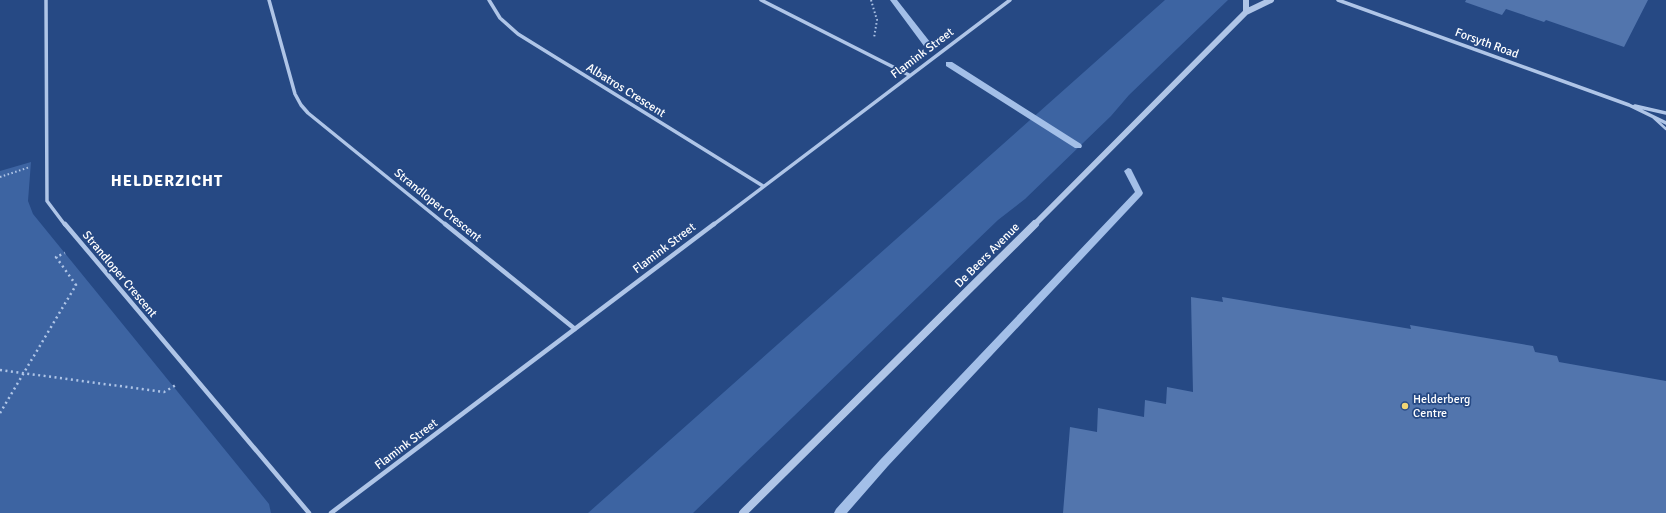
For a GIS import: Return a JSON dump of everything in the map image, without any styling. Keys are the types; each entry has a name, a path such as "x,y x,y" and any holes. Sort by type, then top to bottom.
{"street":[{"name":"Strandloper Crescent","path":"46,0 47,201 82,245 309,513"},
{"name":"Strandloper Crescent","path":"269,0 295,94 301,105 575,329"},
{"name":"Albatros Crescent","path":"489,0 500,18 518,34 763,186"},
{"path":"761,0 909,75"},
{"name":"Flamink Street","path":"331,513 1010,0"},
{"path":"1246,0 1246,12"},
{"name":"De Beers Avenue","path":"743,513 1246,12 1271,0"},
{"name":"Forsyth Road","path":"1338,0 1629,105 1666,123"},
{"name":"Forsyth Road","path":"1629,105 1666,113"}],"lane":[{"path":"1652,116 1666,129"}],"path":[{"path":"863,52 872,45 877,20 871,0"},
{"path":"0,177 46,162"},
{"path":"0,413 76,285 56,258 82,245"},
{"path":"0,370 164,392 193,376"}],"shaded area":[{"path":"1165,0 1228,0 1129,95 1111,116 1025,199 998,220 693,513 588,513"},
{"path":"31,162 28,201 33,214 269,504 271,513 0,513 0,171"}],"building":[{"path":"1466,0 1648,0 1624,47 1546,20 1544,22 1506,9 1502,15 1465,2"},
{"name":"Helderberg Centre","path":"1191,297 1223,302 1222,297 1411,329 1410,325 1533,346 1535,352 1557,356 1559,362 1666,381 1666,513 1063,513 1070,427 1097,432 1098,408 1144,417 1145,400 1166,404 1167,387 1193,392"}],"waterway":[{"path":"893,0 927,44"},
{"path":"949,64 1078,146"},
{"path":"840,513 884,463 1139,193 1128,171"}],"place":[{"name":"Helderberg Centre","path":"1405,406"}],"district":[{"name":"HELDERZICHT","path":"167,180"}]}
